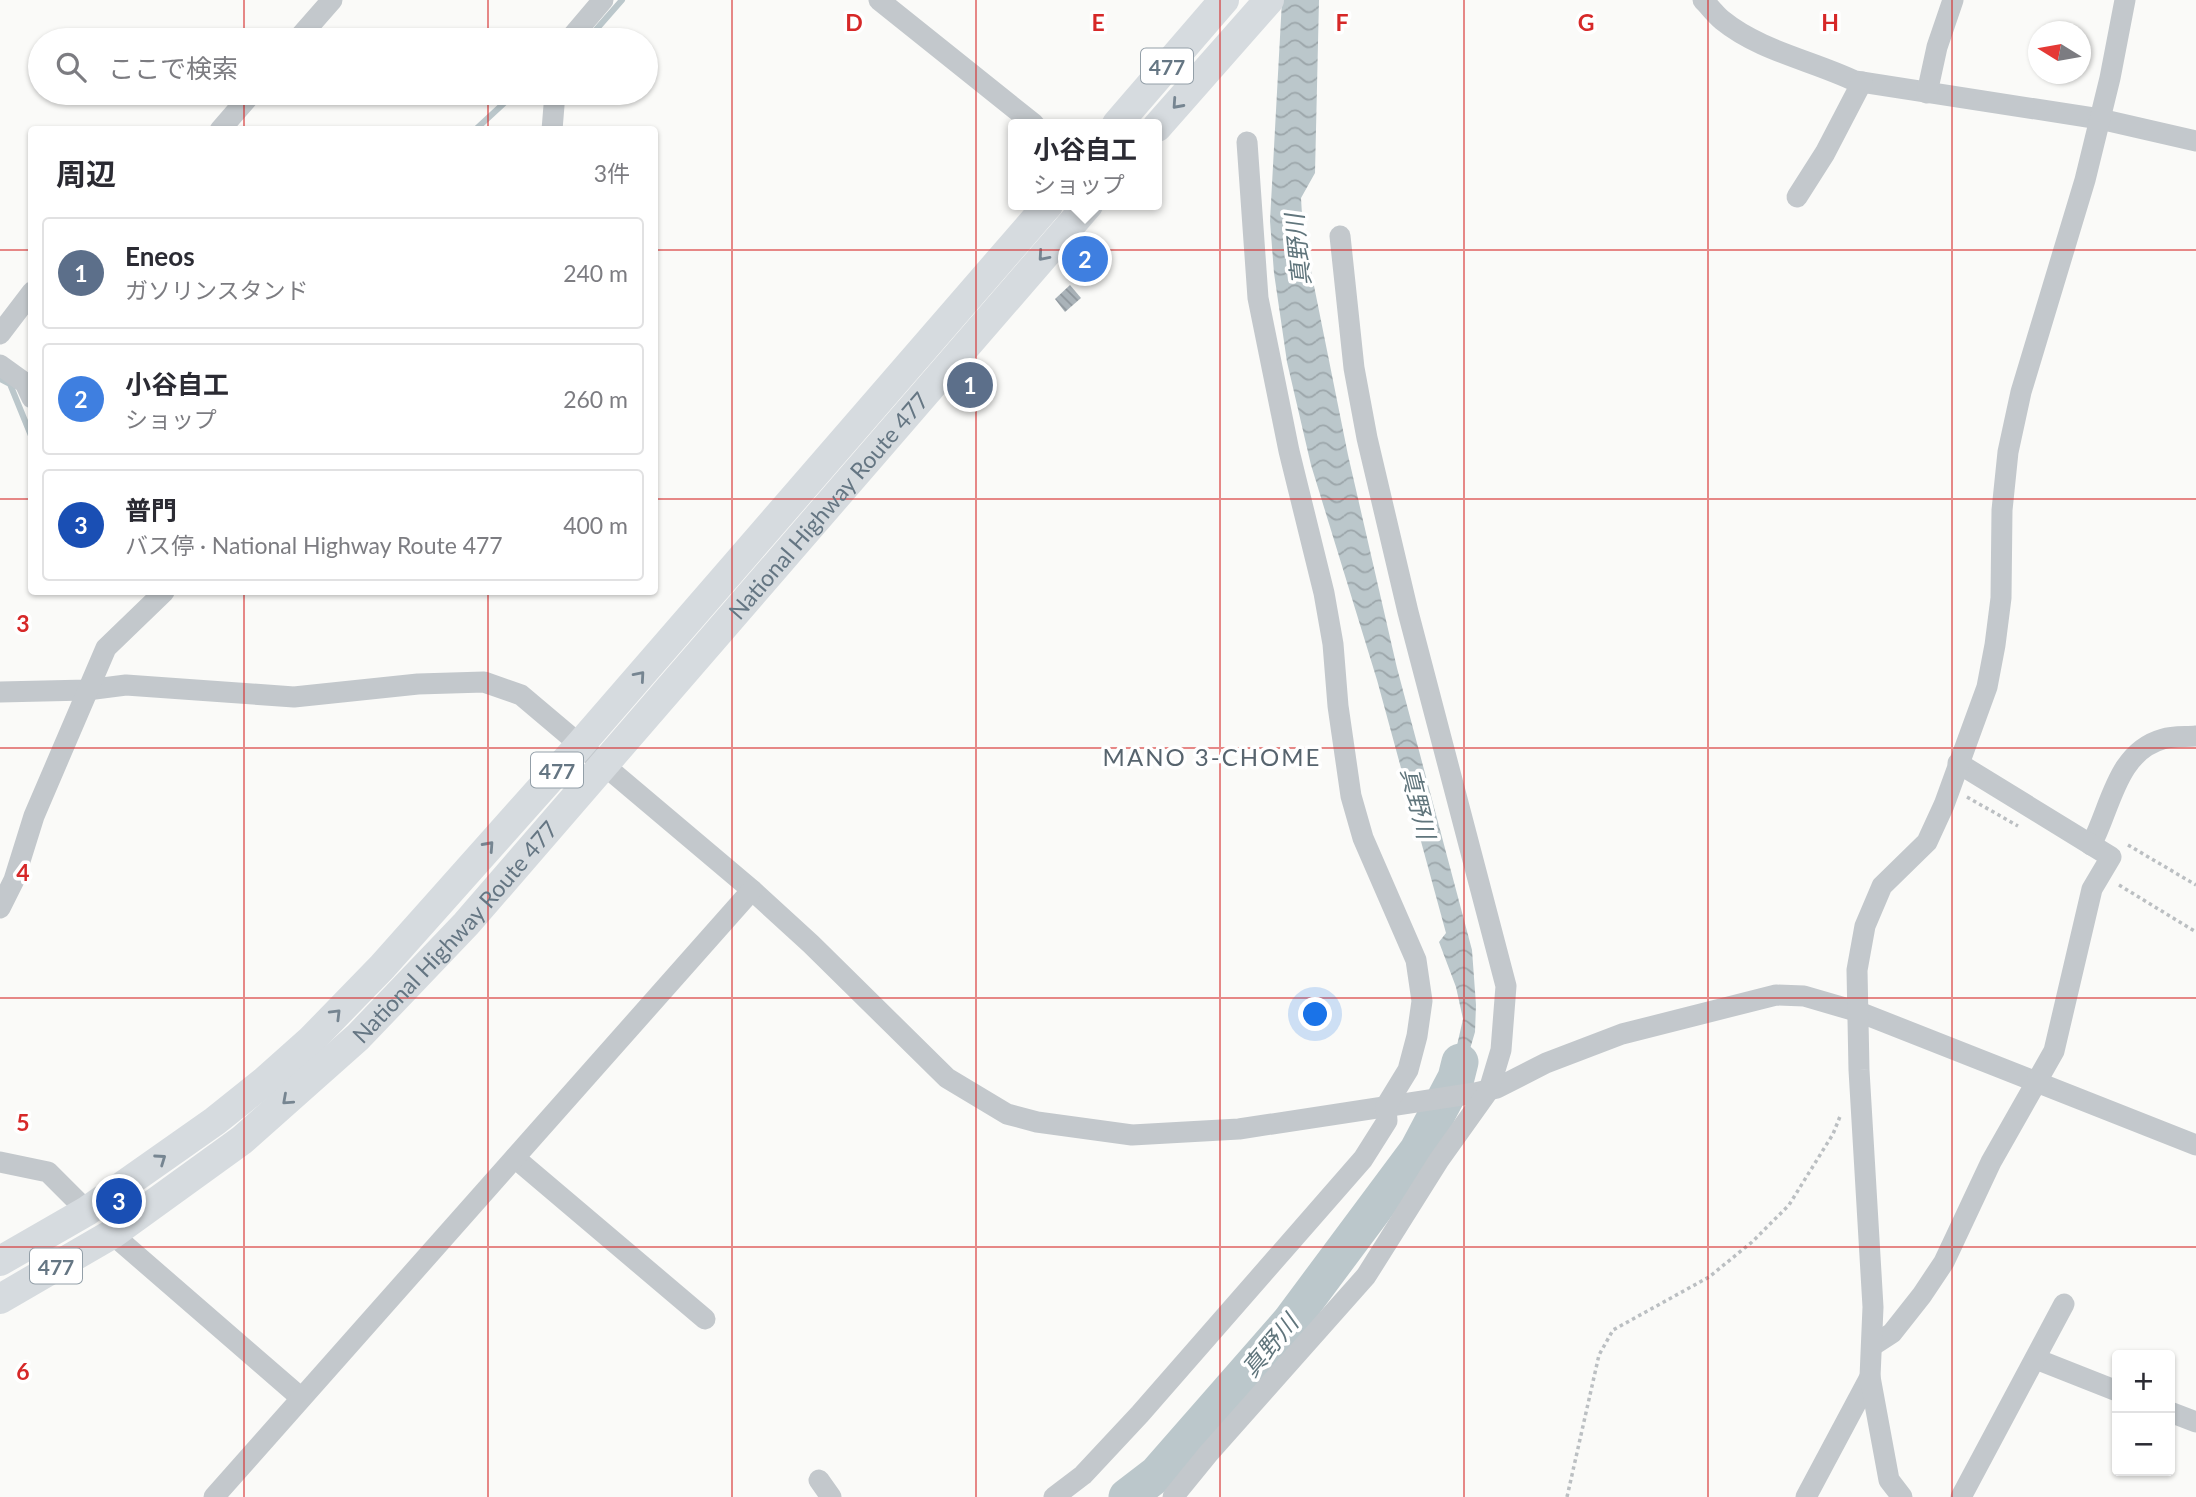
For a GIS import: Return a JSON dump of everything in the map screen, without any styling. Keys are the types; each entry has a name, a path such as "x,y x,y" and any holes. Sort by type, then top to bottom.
{"highway":[{"name":"477","path":"1162,121 1269,0"},
{"name":"477","path":"1121,119 1220,4"},
{"name":"National Highway Route 477","path":"0,1261 87,1211 215,1121 311,1040 382,967 579,746 1044,210"},
{"name":"National Highway Route 477","path":"0,1298 111,1234 242,1140 358,1037 466,924 1084,210"}],"street":[{"path":"308,28 332,0"},
{"path":"579,28 603,0"},
{"path":"879,0 1028,119"},
{"path":"1703,0 1723,20 1770,48 1862,82 2100,119 2196,141"},
{"path":"1927,93 1937,47 1953,0"},
{"path":"1902,1497 1889,1480 1870,1377 1873,1307 1859,1070 1857,970 1865,926 1882,886 1927,842 1944,805 1987,687 1996,645 2001,598 2002,510 2008,452 2021,393 2056,280 2100,119 2125,0"},
{"path":"1797,197 1825,153 1862,82"},
{"path":"223,126 241,105"},
{"path":"552,126 554,105"},
{"path":"1054,1497 1083,1475 1140,1415 1363,1159 1387,1121 1418,1037 1422,1001 1416,960 1363,838 1351,796 1326,606 1289,451 1258,298 1247,142"},
{"path":"1173,1497 1366,1276 1482,1092 1501,1050 1506,986 1411,625 1367,438 1354,368 1340,236"},
{"path":"0,334 28,297"},
{"path":"0,365 24,383 28,390"},
{"path":"0,908 15,880 34,816 106,648 161,595"},
{"path":"0,692 87,690 126,685 293,697 418,684 484,682 521,695 752,890 947,1078 1007,1114 1037,1122 1132,1135 1239,1129 1482,1092 1507,1084 1546,1063 1622,1034 1776,995 1804,996 1859,1012 2196,1145"},
{"path":"2091,845 2102,824 2117,779 2135,754 2162,739 2196,736"},
{"path":"1872,1346 1892,1333 1944,1262 1991,1162 2054,1051 2092,889 2111,857 1958,763"},
{"path":"214,1497 752,890"},
{"path":"515,1158 705,1319"},
{"path":"0,1162 48,1172 87,1211"},
{"path":"111,1234 300,1397"},
{"path":"1962,1497 2064,1304"},
{"path":"2036,1359 2112,1389"},
{"path":"1806,1497 1870,1377"},
{"path":"2173,1413 2196,1422"}],"path":[{"path":"1567,1497 1599,1355 1613,1329 1709,1278 1752,1242 1789,1205 1833,1134 1843,1108"}],"water":[{"path":"1282,0 1319,0 1315,173 1301,198 1303,231 1348,455 1397,668 1472,950 1475,1032 1460,1083 1448,1085 1463,1019 1456,987 1439,942 1446,933 1377,680 1311,465 1287,362 1274,273 1270,221"}],"building":[{"path":"1070,285 1081,298 1065,312 1055,299"}],"waterway":[{"path":"598,28 622,0"},
{"path":"479,126 502,105"},
{"path":"0,379 10,384 28,428"},
{"name":"真野川","path":"1127,1497 1157,1474 1290,1322 1418,1150 1456,1078 1460,1062"}],"place":[{"name":"小谷自工","path":"1085,259"},
{"name":"Eneos","path":"970,385"},
{"name":"普門","path":"119,1201"}],"district":[{"name":"MANO 3-CHOME","path":"1212,756"}]}
